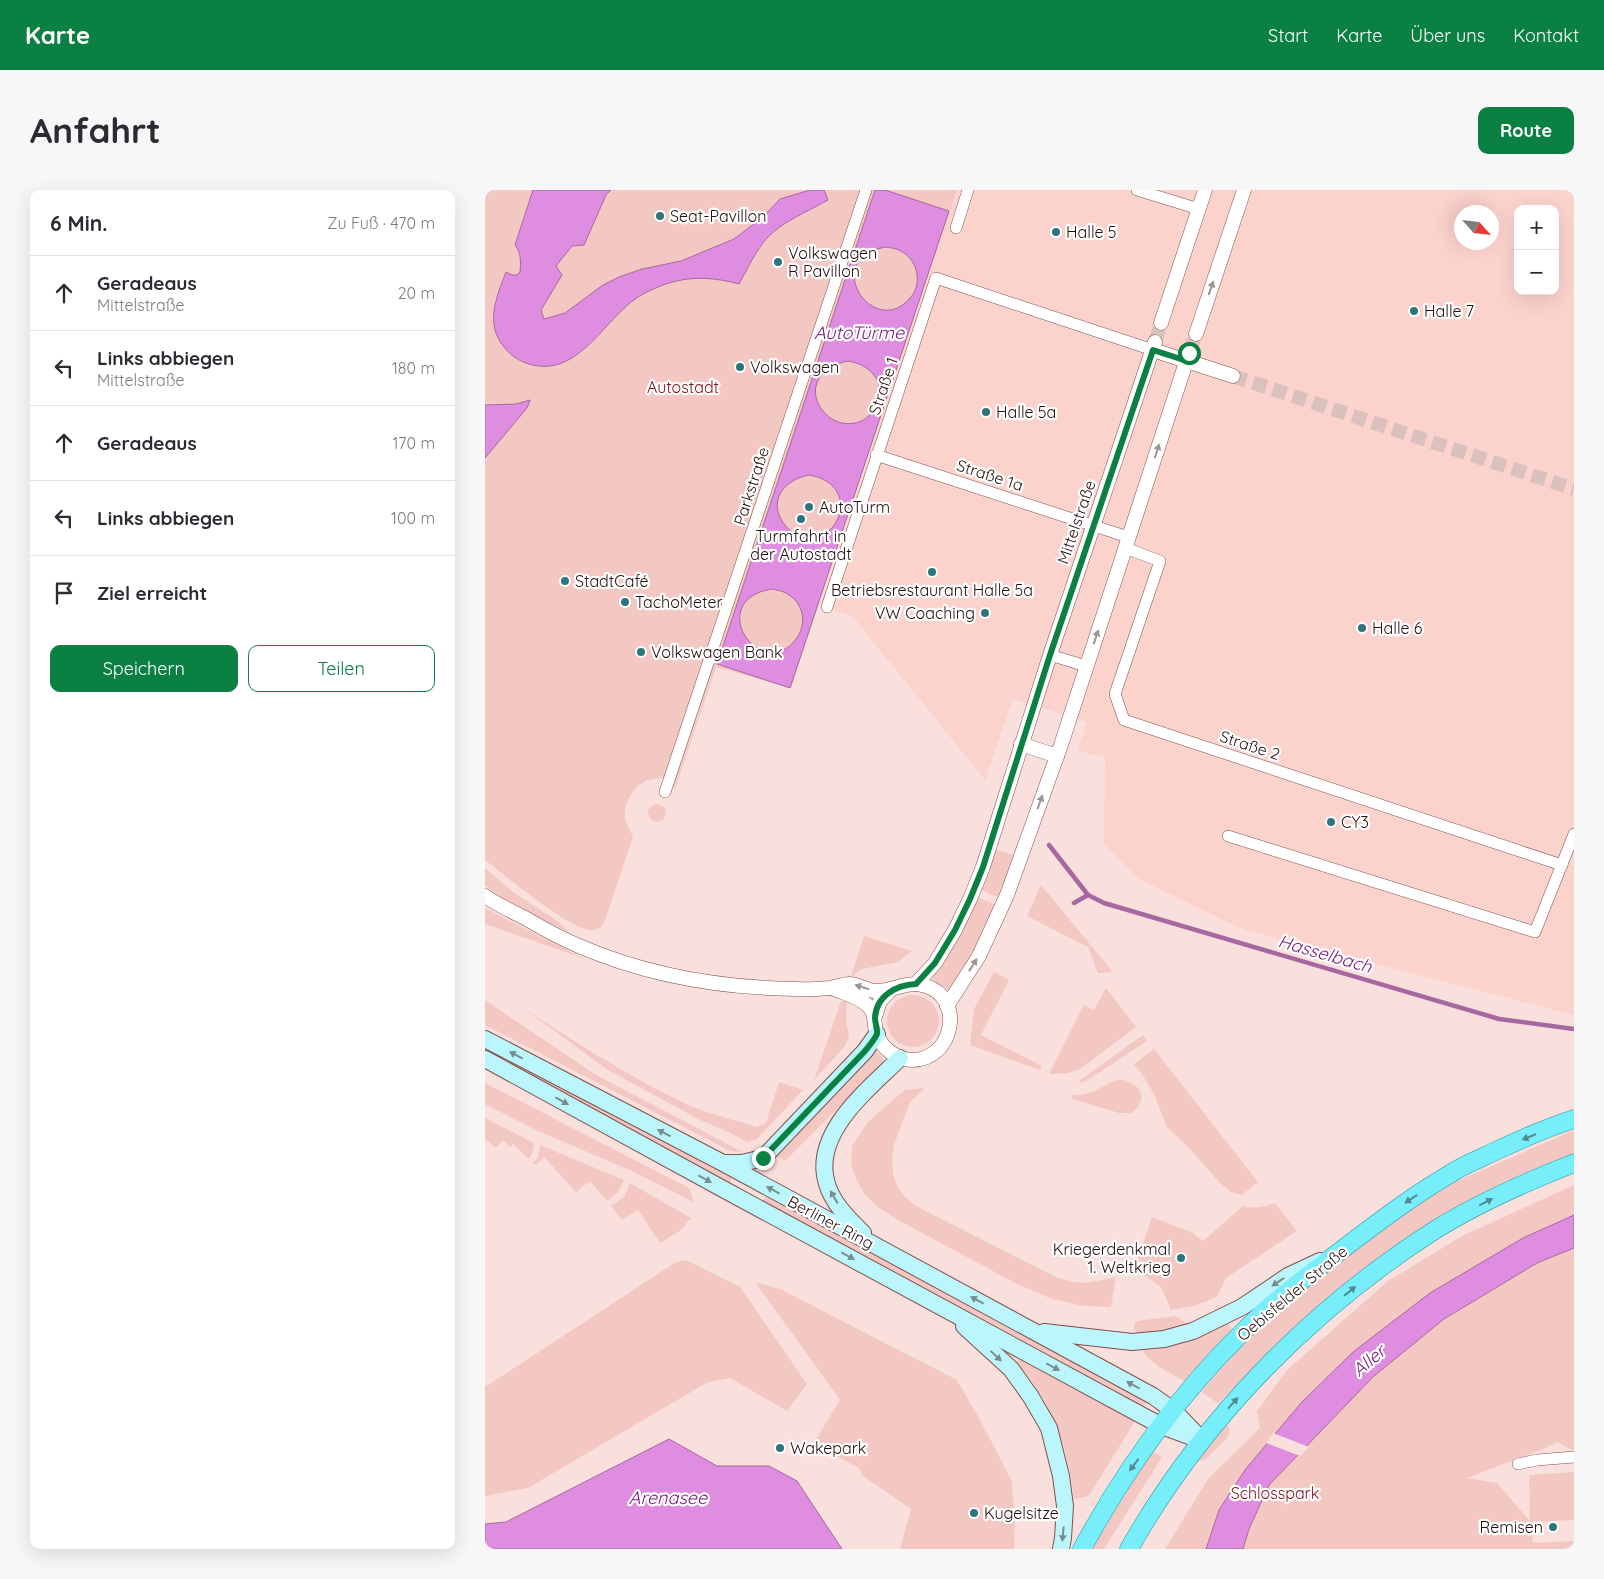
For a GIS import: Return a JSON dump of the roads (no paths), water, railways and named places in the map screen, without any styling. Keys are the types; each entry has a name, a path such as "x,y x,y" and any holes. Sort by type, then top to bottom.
{"main road":[{"path":"723,1163 742,1163 763,1158 865,1051 877,1034"},
{"name":"Berliner Ring","path":"485,1039 723,1163 1153,1396 1174,1411 1202,1440"},
{"path":"877,1246 846,1215 833,1198 827,1183 825,1156 831,1135 841,1118 900,1058"},
{"name":"Berliner Ring","path":"485,1059 1162,1426 1202,1440"},
{"path":"485,1071 519,1078"},
{"name":"Oebisfelder Straße","path":"1082,1549 1128,1472 1188,1392 1227,1348 1268,1308 1295,1285 1389,1214 1451,1173 1512,1143 1574,1119"},
{"path":"1129,1549 1142,1525 1202,1440 1271,1362 1318,1317 1381,1266 1436,1230 1484,1203 1574,1163"},
{"path":"1035,1331 1132,1342 1163,1339 1193,1331 1242,1307 1287,1276 1338,1253"},
{"path":"948,1310 1011,1369 1031,1397 1049,1428 1061,1476 1065,1506 1061,1549"}],"street":[{"name":"Parkstraße","path":"665,792 866,190"},
{"path":"956,228 968,190"},
{"path":"1137,190 1199,210"},
{"path":"1161,322 1205,190"},
{"path":"1196,334 1244,190"},
{"name":"Straße 1","path":"827,607 936,278 1154,346"},
{"path":"1154,346 1188,357 1233,376"},
{"name":"Mittelstraße","path":"916,984 935,963 955,930 983,867 1050,655 1154,346"},
{"path":"947,1006 979,956 1007,895 1057,756 1188,357"},
{"name":"Straße 1a","path":"876,455 1094,525 1126,543"},
{"name":"Straße 2","path":"1126,543 1160,561 1115,694 1124,720 1562,865"},
{"path":"1050,655 1086,666"},
{"path":"1021,744 1057,756"},
{"path":"1228,836 1535,932 1574,834"},
{"path":"485,896 580,946 640,966 683,977 728,984 798,989 832,988 849,984 873,991 892,989 904,984 929,987 940,995 947,1006 951,1021 947,1036 938,1050 924,1058 912,1060 900,1058 885,1048 877,1034 875,1017 880,1001 892,989"},
{"path":"832,988 867,1004 875,1017"},
{"path":"1518,1464 1537,1460 1574,1457"}],"water":[{"path":"533,190 611,190 606,195 584,245 572,246 556,266 562,275 541,310 544,319 565,313 603,285 619,277 642,269 681,261 734,239 763,217 780,199 810,190 824,190 828,200 774,231 756,253 739,284 703,278 681,280 647,292 619,313 579,353 564,362 548,366 529,364 512,356 498,338 494,320 496,301 506,272 517,275 520,272 520,257 515,245"},
{"name":"AutoTürme","path":"875,190 885,190 949,211 790,688 717,664","holes":["886,247 902,252 913,262 917,274 917,286 911,297 897,308 882,310 869,304 859,293 855,280 856,266 866,254","848,361 864,367 874,376 879,387 879,398 874,409 866,418 855,423 842,423 832,419 821,408 816,397 817,382 821,376 840,363","809,475 825,481 836,490 840,501 840,512 835,523 827,532 817,537 804,537 793,533 783,522 778,511 777,503 783,490 794,480","771,589 780,591 794,599 801,609 802,627 796,639 782,651 768,652 755,647 745,636 740,623 741,609 751,597"]},
{"path":"530,400 527,408 485,458 485,405 516,404"},
{"name":"Aller","path":"1574,1215 1574,1248 1537,1263 1444,1319 1374,1376 1269,1485 1249,1529 1243,1549 1206,1549 1219,1510 1245,1470 1301,1403 1353,1352 1430,1293 1523,1238"},
{"name":"Arenasee","path":"669,1439 717,1466 769,1466 797,1481 842,1549 485,1549 485,1524 506,1522"}],"waterway":[{"path":"1049,845 1088,895"},
{"name":"Hasselbach","path":"1074,903 1088,895 1104,903 1499,1019 1574,1029"}],"tunnel":[{"path":"1155,342 1161,323"},
{"path":"1189,353 1196,334"},
{"path":"1233,376 1574,489"}],"place":[{"name":"Seat-Pavillon","path":"660,216"},
{"name":"Halle 5","path":"1056,232"},
{"name":"Volkswagen R Pavillon","path":"778,262"},
{"name":"Halle 7","path":"1414,311"},
{"name":"Volkswagen","path":"740,367"},
{"name":"Halle 5a","path":"986,412"},
{"name":"AutoTurm","path":"809,507"},
{"name":"Turmfahrt in der Autostadt","path":"801,519"},
{"name":"Betriebsrestaurant Halle 5a","path":"932,572"},
{"name":"StadtCafé","path":"565,581"},
{"name":"TachoMeter","path":"625,602"},
{"name":"VW Coaching","path":"985,613"},
{"name":"Halle 6","path":"1362,628"},
{"name":"Volkswagen Bank","path":"641,652"},
{"name":"CY3","path":"1331,822"},
{"name":"Kriegerdenkmal 1. Weltkrieg","path":"1181,1258"},
{"name":"Wakepark","path":"780,1448"},
{"name":"Kugelsitze","path":"974,1513"},
{"name":"Remisen","path":"1553,1527"}],"park label":[{"name":"Autostadt","path":"683,387"},
{"name":"Schlosspark","path":"1275,1493"}]}
